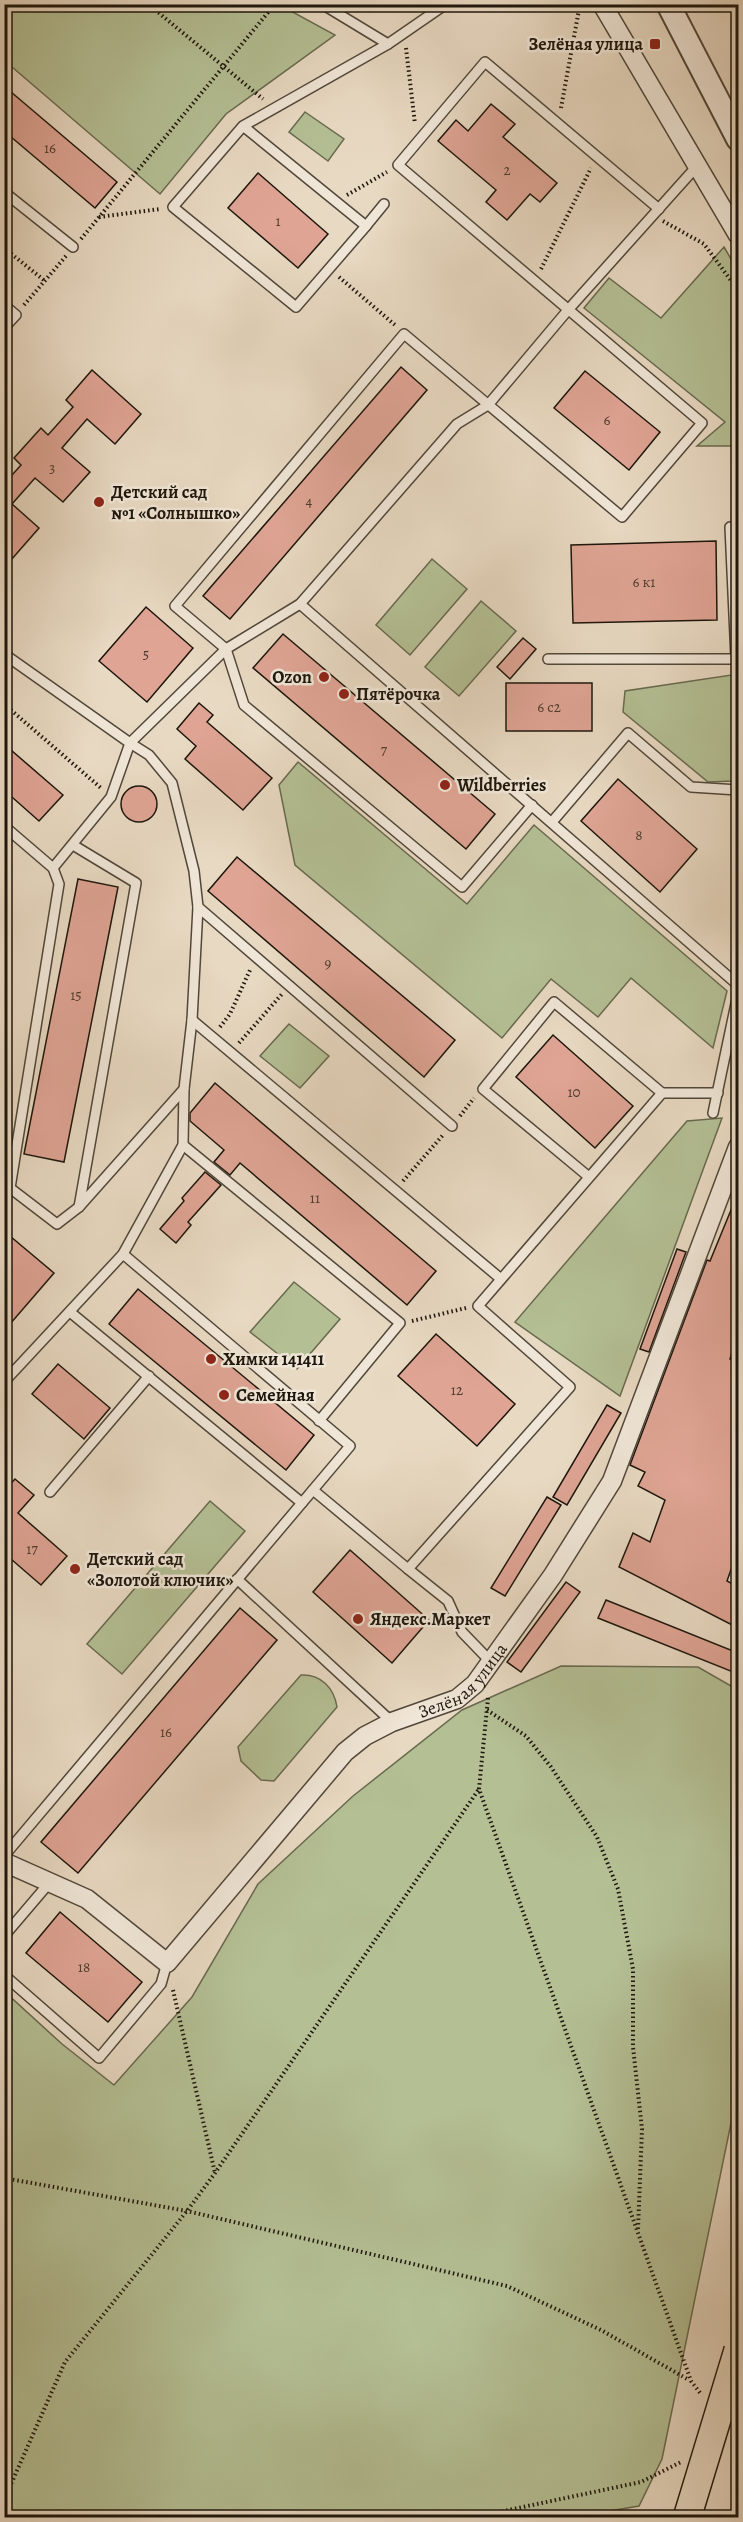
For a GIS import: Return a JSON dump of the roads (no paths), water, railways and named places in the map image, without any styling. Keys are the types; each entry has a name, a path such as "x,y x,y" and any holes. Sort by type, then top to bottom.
{"main road":[{"path":"687,2517 738,2350"}],"street":[{"path":"602,4 738,235"},
{"path":"668,4 738,139"},
{"name":"Зелёная улица","path":"167,1964 345,1752 365,1736 392,1722 457,1698 475,1684 553,1575 612,1482 738,1147"},
{"path":"4,1862 87,1899 167,1964"}],"lane":[{"path":"322,4 388,44"},
{"path":"384,204 296,307 173,207 243,126 388,44 446,4"},
{"path":"532,805 462,887 244,705 226,649 175,606 404,334 622,517 702,423 398,165 485,62 597,157 655,212"},
{"path":"243,126 366,226"},
{"path":"53,868 111,797 130,743 226,649 300,604 457,424 489,405 568,310 697,166"},
{"path":"4,192 73,247"},
{"path":"4,305 16,315 4,328"},
{"path":"548,659 737,659 730,527"},
{"path":"300,604 738,985"},
{"path":"4,654 149,755 172,783 188,841 198,907 192,1020 184,1089 183,1145 123,1254 4,1382"},
{"path":"552,822 628,733 691,787 738,790"},
{"path":"4,826 53,868 59,884 7,1191 57,1224 79,1207 184,1089"},
{"path":"73,845 136,883 79,1207"},
{"path":"198,907 452,1126"},
{"path":"713,1113 738,994"},
{"path":"589,1177 483,1089 554,1002 662,1093 718,1093"},
{"path":"192,1020 501,1279"},
{"path":"408,1569 570,1387 478,1306 662,1093"},
{"path":"183,1145 400,1323 320,1420"},
{"path":"4,1856 350,1446 123,1254"},
{"path":"70,1312 302,1503"},
{"path":"50,1492 149,1376"},
{"path":"313,1490 448,1601 462,1632 491,1662"},
{"path":"237,1579 392,1722"},
{"path":"4,1936 50,1882"},
{"path":"4,1975 99,2058 161,1984 167,1964"}],"railway":[{"path":"668,2518 672,2517"}],"place":[{"name":"Зелёная улица","path":"655,44"},
{"name":"Детский сад №1 «Солнышко»","path":"99,502"},
{"name":"Ozon","path":"324,677"},
{"name":"Пятёрочка","path":"344,694"},
{"name":"Wildberries","path":"445,785"},
{"name":"Химки 141411","path":"211,1359"},
{"name":"Семейная","path":"224,1395"},
{"name":"Детский сад «Золотой ключик»","path":"75,1569"},
{"name":"Яндекс.Маркет","path":"358,1619"}]}
